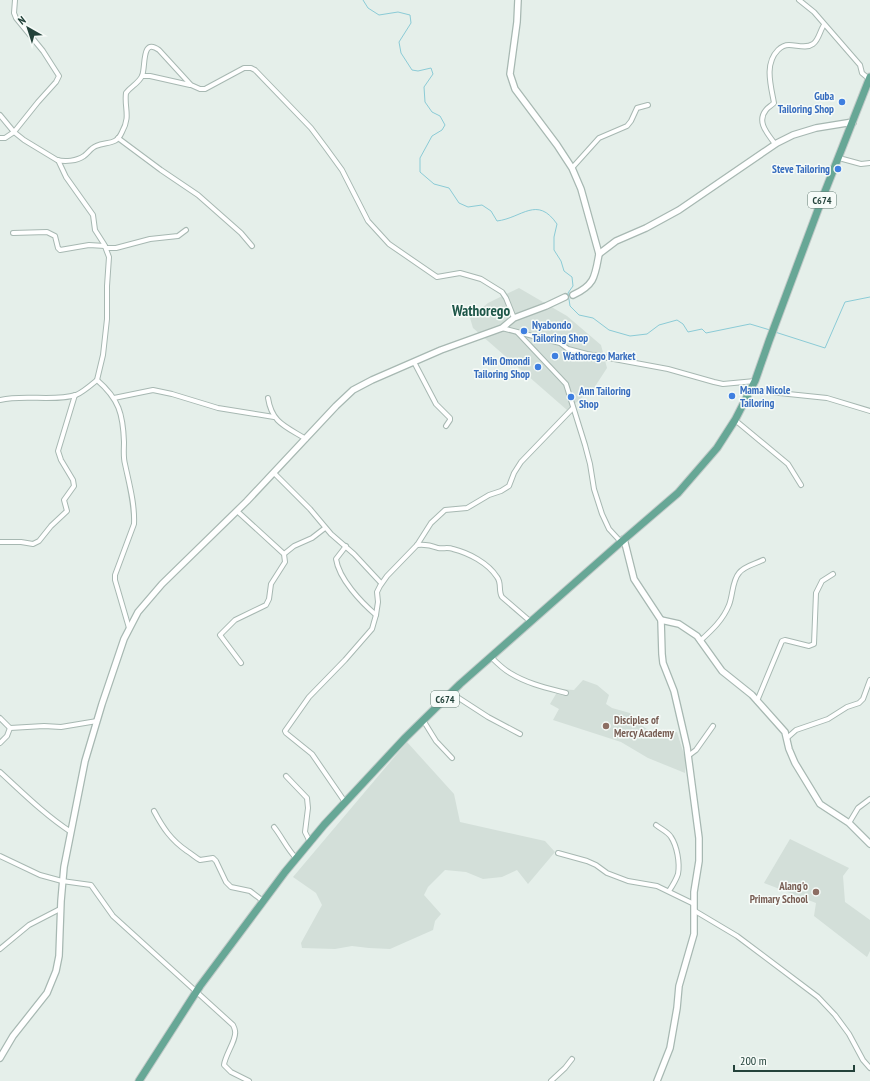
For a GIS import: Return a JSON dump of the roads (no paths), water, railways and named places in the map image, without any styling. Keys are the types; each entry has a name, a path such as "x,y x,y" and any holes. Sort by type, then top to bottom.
{"main road":[{"name":"C674","path":"139,1081 196,992 296,858 345,802 423,720 451,693 623,540 678,494 717,448 735,420 752,385 822,199 870,78"}],"street":[{"path":"0,138 5,138 14,132 56,82 59,76 43,51 16,18 14,13 15,0"},
{"path":"0,1058 13,1036 47,992 52,983 59,956 62,881 85,761 129,628 146,601 237,511 353,390 372,380 441,350 502,328 514,318 584,290 593,281 596,274 599,254 581,188 572,168 557,145 515,89 511,81 510,74 518,15 518,0"},
{"path":"799,0 814,12 860,65 862,74 870,78"},
{"path":"775,144 764,128 762,119 766,110 774,104 770,79 770,62 774,54 782,47 787,45 808,46 813,44 824,25"},
{"path":"0,115 14,132 24,140 63,162 83,156 96,146 110,143 118,138 122,133 127,120 126,93 142,76 147,50 150,46 154,46 191,85"},
{"path":"142,76 150,76 204,89 244,68 251,68 255,70 311,128 338,164 368,220 389,244 437,277 460,273 481,279 502,292 514,318"},
{"path":"572,168 599,138 627,126 637,108 648,105"},
{"path":"599,254 616,241 646,228 679,210 775,144 799,132 853,122"},
{"path":"118,138 198,195 241,233 252,246"},
{"path":"839,158 861,164 870,163"},
{"path":"0,400 20,397 48,398 75,395 97,380 107,319 107,286 110,257 95,230 93,216 66,177 58,160"},
{"path":"13,233 49,232 55,236 58,248 60,250 89,245 116,248 150,239 178,236 186,230"},
{"path":"502,328 560,343 568,349 580,352 668,369 723,384 752,385 827,398 870,411"},
{"path":"518,332 566,384 587,451 594,489 602,514 609,529 623,540 634,579 661,620 662,658 674,691 688,756 699,838 699,861 694,892 695,911 693,940 686,957 679,986 670,1048 657,1081"},
{"path":"414,362 436,404 450,418 446,426"},
{"path":"97,380 114,398 122,416 124,463 128,477 134,517 132,533 115,575 118,592 129,628"},
{"path":"114,398 153,390 172,394 218,408 274,417"},
{"path":"0,542 21,542 33,544 39,540 50,526 67,511 64,500 74,486 73,480 61,460 58,451 75,395"},
{"path":"268,398 270,412 274,417 280,423 306,438"},
{"path":"345,802 312,754 286,734 285,731 309,697 345,660 372,629 378,602 377,592 381,583 417,545 431,523 445,510 467,508 489,495 501,491 509,486 514,472 520,462 573,408"},
{"path":"735,420 788,464 801,485"},
{"path":"274,473 310,509 325,528 346,546 381,583"},
{"path":"237,511 284,554 285,562 271,584 270,599 266,605 235,620 220,635 241,663"},
{"path":"284,554 294,546 312,538 325,528"},
{"path":"417,545 427,544 439,548 453,548 475,558 496,575 500,581 500,592 502,597 531,622"},
{"path":"346,546 336,559 337,566 360,600 376,615"},
{"path":"700,641 724,616 739,573 746,567 763,560"},
{"path":"757,701 782,641 785,640 809,646 814,644 816,593 822,581 833,574"},
{"path":"661,620 679,624 695,634 722,671 747,691 783,730 787,738 789,749 820,804 849,823 870,844"},
{"path":"491,657 509,673 539,686 566,693"},
{"path":"787,738 796,730 828,719 847,707 859,703 863,699 870,680"},
{"path":"451,693 488,717 520,734"},
{"path":"0,718 10,728 44,726 61,727 97,721"},
{"path":"423,720 436,741 452,758"},
{"path":"688,756 696,750 713,726"},
{"path":"0,743 7,736 10,728"},
{"path":"0,772 48,816 71,832"},
{"path":"286,776 307,798 308,808 305,832 310,842"},
{"path":"849,823 858,808 870,799"},
{"path":"154,811 164,830 172,840 198,859 202,860 211,857 214,858 226,882 231,887 250,891 264,901"},
{"path":"656,825 671,837 677,854 679,865 678,874 669,891"},
{"path":"274,827 296,858"},
{"path":"558,853 596,865 607,873 628,881 650,884 669,891 694,904"},
{"path":"0,856 40,875 62,881 87,884 93,887 114,916 233,1025 236,1032 224,1065 231,1072 249,1081"},
{"path":"0,949 29,925 60,909"},
{"path":"695,911 737,936 818,997 835,1015 849,1034 863,1060 870,1068"},
{"path":"551,1081 572,1059"}],"waterway":[{"path":"363,0 368,8 379,15 398,12 410,15 411,23 399,42 401,53 412,70 418,71 431,68 433,74 424,87 425,102 432,112 440,116 445,125 442,130 432,136 420,158 420,172 434,184 449,188 459,203 468,207 482,205 491,211 497,221 529,210 543,211 550,215 557,224 554,237 554,250 561,261 564,271 572,277 573,286 568,293 570,306 579,315 593,318 609,330 630,336 647,334 659,325 677,320 683,324 688,332 702,329 706,333 750,324 770,330"},
{"path":"775,332 825,348 845,302 870,297"}],"place":[{"name":"Guba Tailoring Shop","path":"842,102"},
{"name":"Steve Tailoring","path":"838,169"},
{"name":"Nyabondo Tailoring Shop","path":"524,331"},
{"name":"Wathorego Market","path":"555,356"},
{"name":"Min Omondi Tailoring Shop","path":"538,367"},
{"name":"Mama Nicole Tailoring","path":"732,396"},
{"name":"Ann Tailoring Shop","path":"571,397"},
{"name":"Disciples of Mercy Academy","path":"606,726"},
{"name":"Alang'o Primary School","path":"816,892"}],"district":[{"name":"Wathorego","path":"481,311"}]}
